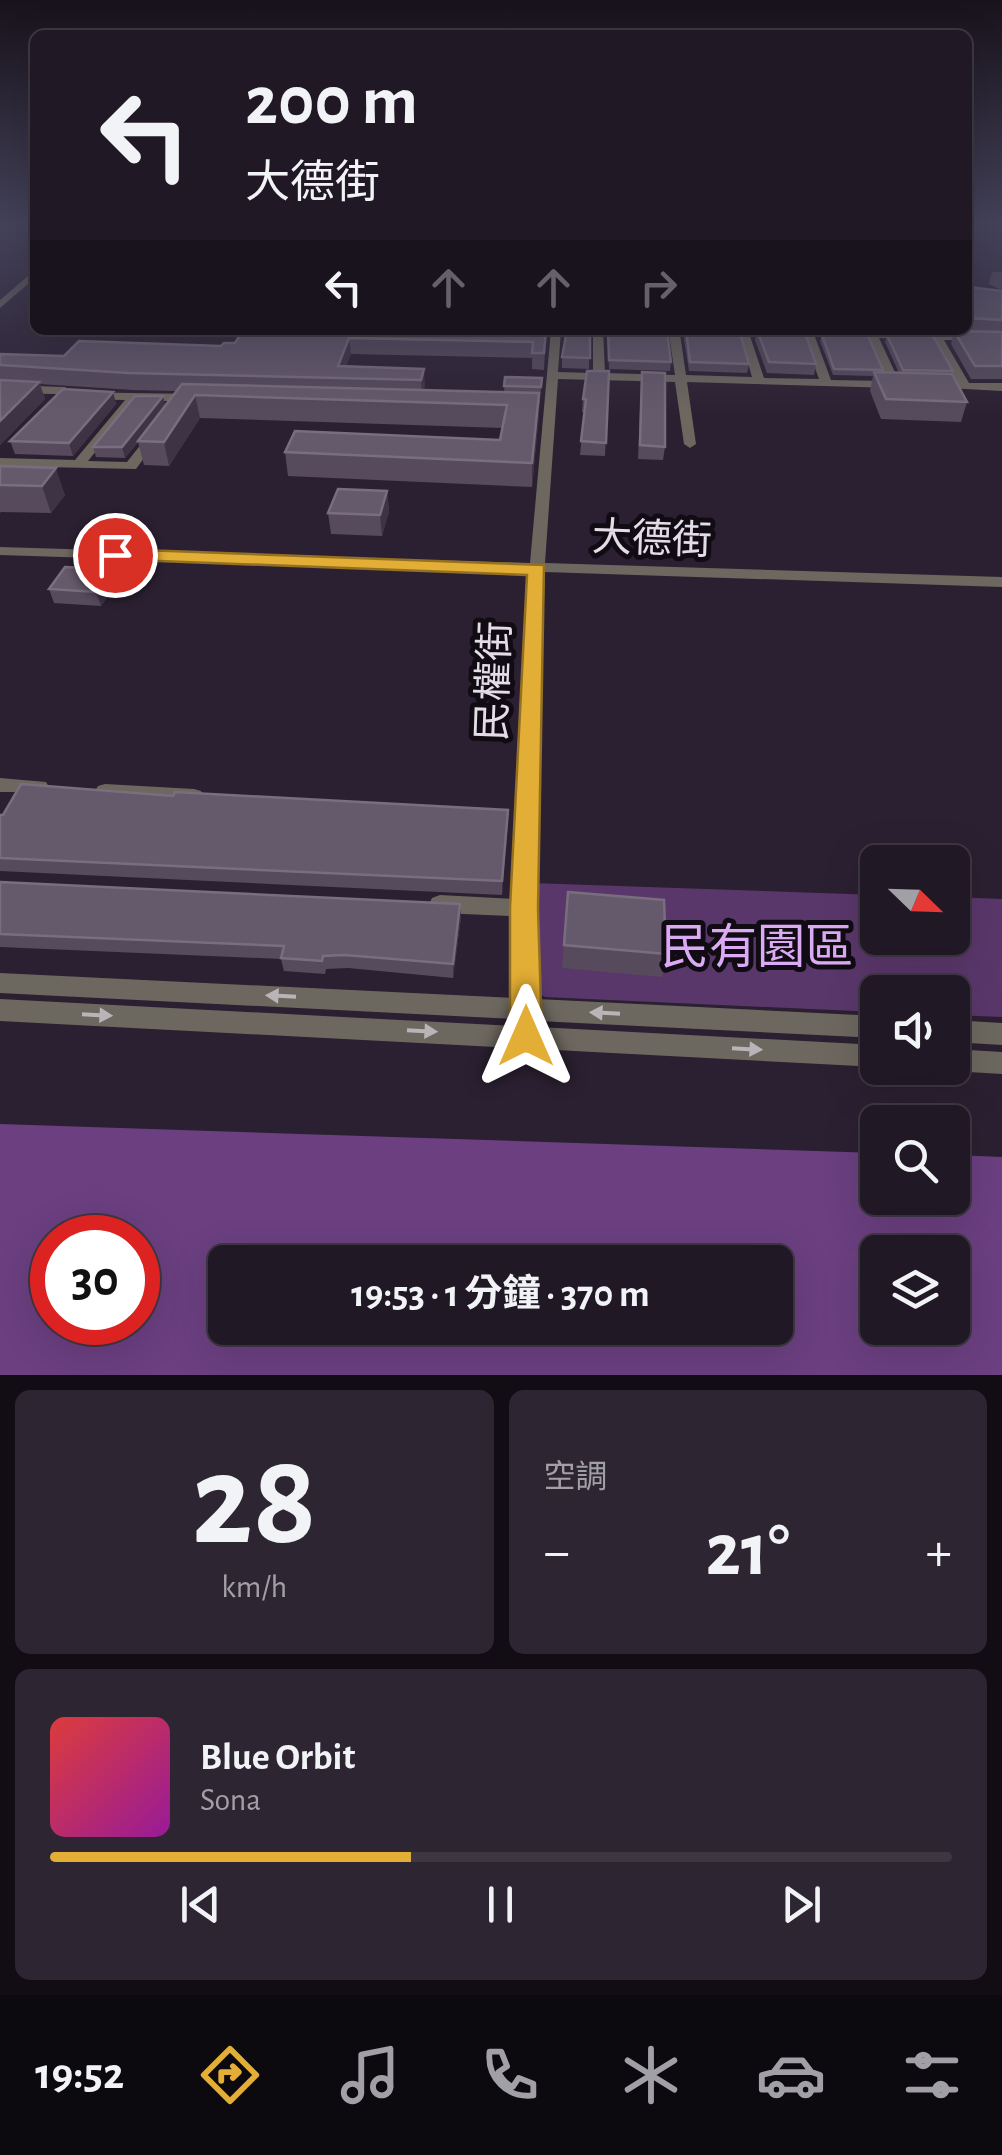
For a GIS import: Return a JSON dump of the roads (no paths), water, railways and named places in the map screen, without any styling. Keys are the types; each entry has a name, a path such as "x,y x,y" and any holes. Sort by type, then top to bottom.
{"street":[{"name":"民權街","path":"526,1036 518,812 556,335"},
{"path":"598,335 600,377"},
{"path":"675,335 690,444"},
{"path":"745,335 758,381"},
{"path":"809,335 826,383"},
{"path":"872,335 895,384"},
{"path":"904,335 1001,339"},
{"path":"936,336 965,386"},
{"path":"554,375 1002,387"},
{"path":"0,388 65,391 48,408"},
{"path":"60,396 203,397"},
{"path":"78,464 132,398"},
{"path":"173,412 184,398"},
{"path":"529,408 548,408"},
{"path":"0,459 131,466 162,426"},
{"path":"0,459 12,445"},
{"name":"大德街","path":"0,551 1002,582"},
{"path":"0,786 215,797"},
{"path":"427,903 524,908"},
{"path":"0,982 860,1026"},
{"path":"0,1010 860,1055"},
{"path":"970,1033 1002,1034"},
{"path":"970,1061 1002,1063"}],"park label":[{"name":"民有園區","path":"757,949"}]}
